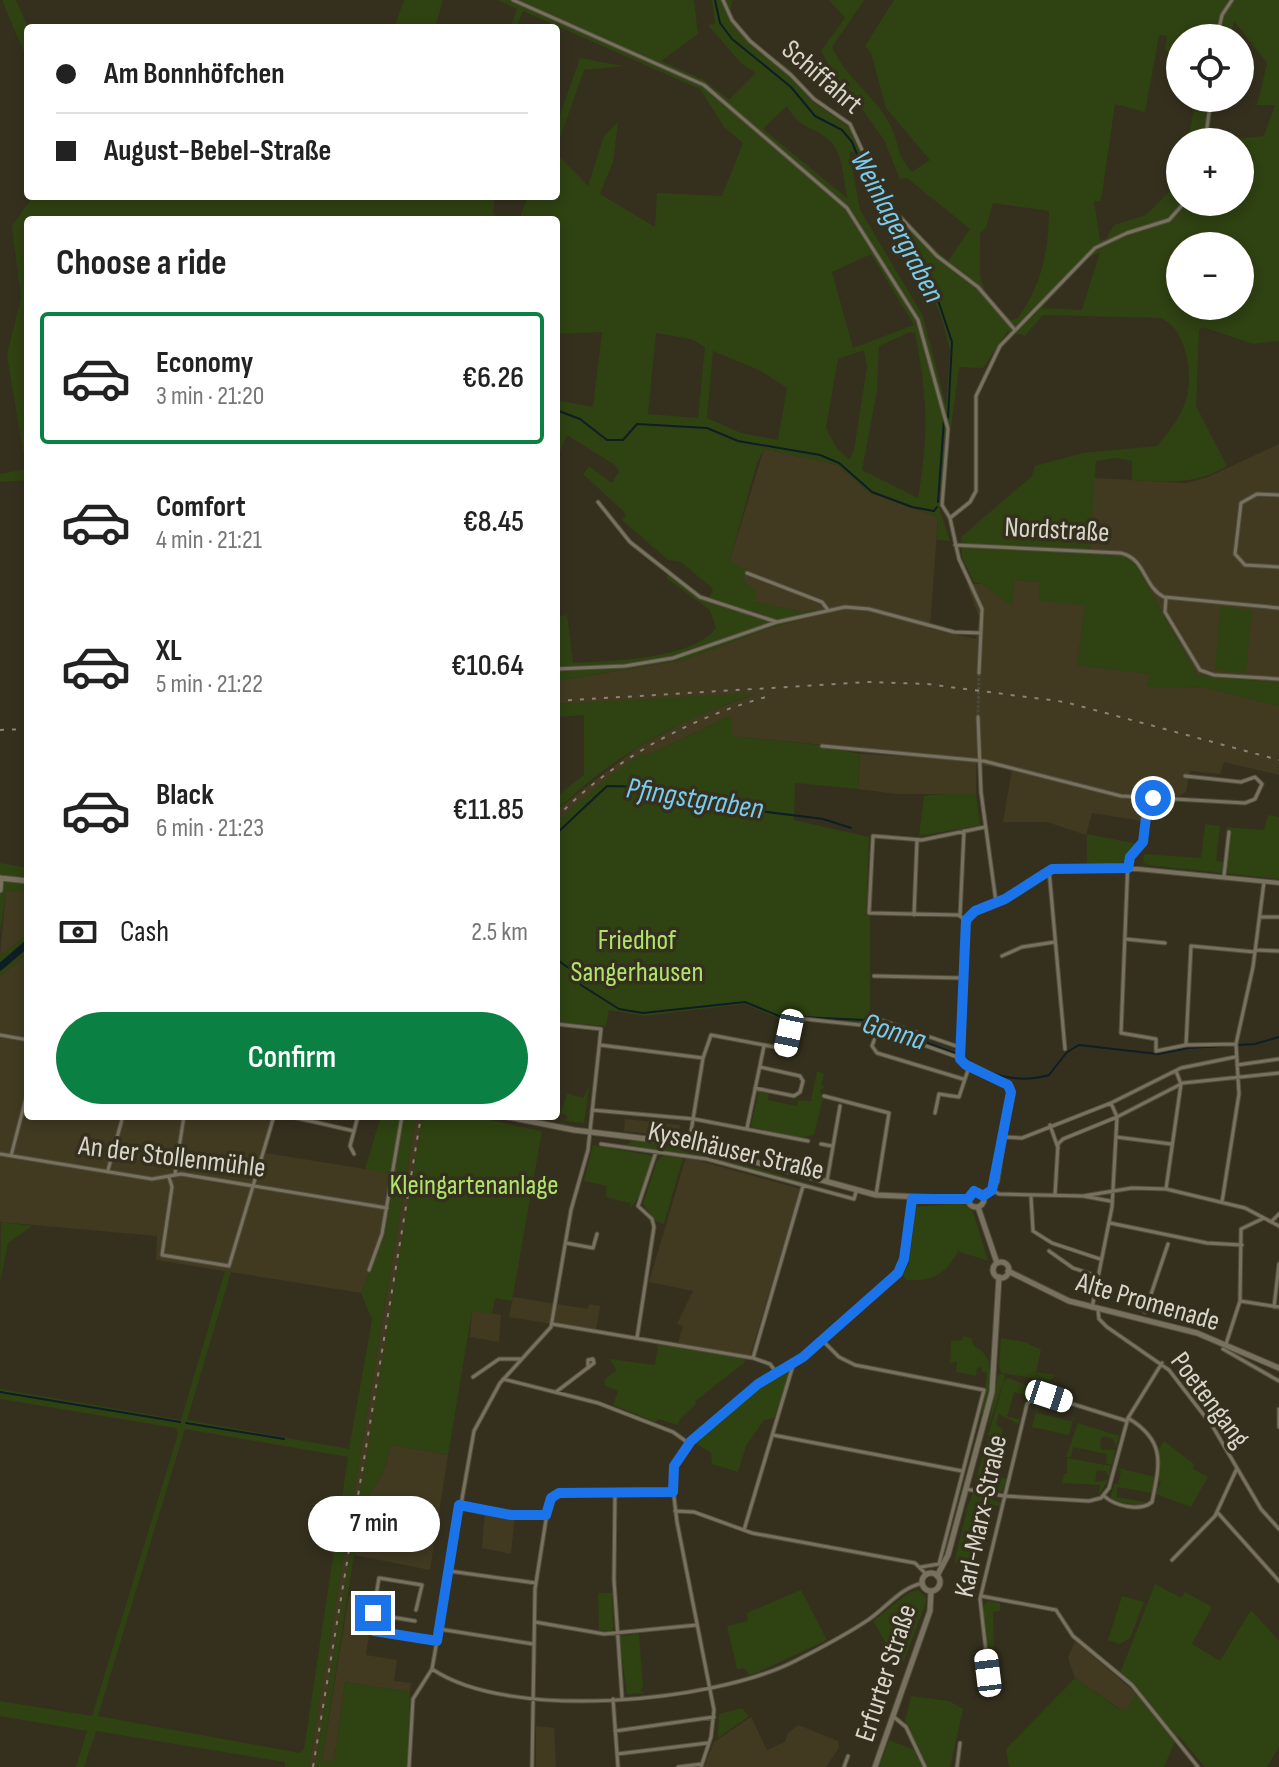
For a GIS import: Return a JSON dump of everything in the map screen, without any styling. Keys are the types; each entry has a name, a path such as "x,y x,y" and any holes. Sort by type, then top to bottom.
{"main road":[{"path":"0,890 1,878 24,881"},
{"name":"Kyselhäuser Straße","path":"525,1120 590,1132 689,1144 856,1192 912,1199 968,1199 974,1191 983,1196"},
{"path":"983,1196 978,1207 997,1263"},
{"path":"968,1199 971,1205 978,1207"},
{"name":"Alte Promenade","path":"997,1263 1005,1263 1008,1271 1061,1298 1190,1331 1279,1368"},
{"name":"Erfurter Straße","path":"937,1576 947,1558 993,1387 999,1277 993,1272 997,1263"},
{"path":"999,1277 1008,1271"},
{"path":"927,1575 937,1576 939,1585 931,1591 923,1583 927,1575"},
{"name":"Erfurter Straße","path":"875,1767 931,1608 931,1591"}],"street":[{"path":"513,0 704,85 848,209 919,321 946,420 942,505 950,518 955,545 981,605 979,673"},
{"name":"Schiffahrt","path":"723,0 732,20 750,41 814,99 850,124 886,202 937,256 978,287 1015,330"},
{"path":"1220,24 1232,0"},
{"path":"950,518 975,494 977,392 996,351 1095,248 1174,216"},
{"path":"1279,495 1257,494 1241,503 1235,554 1245,565 1279,567"},
{"path":"598,502 630,542 700,597 777,622"},
{"name":"Nordstraße","path":"955,545 1129,555 1140,564 1156,592 1166,598 1164,610 1200,670 1210,675 1279,679"},
{"path":"747,573 822,602 828,610"},
{"path":"1166,598 1279,608"},
{"path":"560,669 625,666 673,658 777,622 828,610 869,609 954,632 981,633"},
{"path":"978,717 985,827 996,902"},
{"path":"822,746 980,760 1106,794 1149,800 1245,803 1257,797 1262,784 1255,777 1241,782 1185,776"},
{"path":"1149,800 1143,842 1130,857 1128,868 1123,1035 1156,1039 1156,1051 1186,1045 1236,1044"},
{"path":"966,920 960,916 869,913 873,835 917,840 985,827"},
{"path":"960,916 964,831"},
{"path":"1224,876 1229,832"},
{"path":"914,915 917,840"},
{"path":"960,1054 966,920 975,911 1049,870 1128,868 1279,883"},
{"path":"1049,870 1065,1049"},
{"path":"1222,1202 1238,1080 1236,1044 1255,951 1264,882"},
{"path":"1260,917 1279,917"},
{"path":"1125,939 1165,943"},
{"path":"1002,956 1022,947 1055,942"},
{"path":"1186,1045 1191,946 1279,951"},
{"path":"874,976 963,978"},
{"path":"872,1017 960,1054 969,1067 1010,1088 1004,1137 992,1190 983,1196"},
{"path":"689,1144 703,1058 711,1035 785,1049 795,1018 878,1029 960,1054"},
{"path":"409,1767 413,1699 432,1669 474,1431 503,1379 552,1324 590,1132 600,1045 599,1027 560,1024"},
{"path":"878,1029 872,1046 877,1053 963,1079"},
{"path":"0,1035 24,1039"},
{"path":"600,1045 703,1058"},
{"path":"747,1128 764,1045"},
{"path":"1004,1137 1019,1139 1111,1103 1176,1071 1237,1055"},
{"path":"1237,1065 1279,1059"},
{"path":"755,1088 797,1096 803,1081 800,1076 760,1067"},
{"path":"935,1113 939,1094 958,1098 969,1067"},
{"path":"1166,1189 1181,1084 1176,1071"},
{"path":"1055,1195 1060,1141 1117,1117 1181,1084 1279,1073"},
{"path":"824,1096 889,1113 876,1195"},
{"path":"1095,1309 1097,1276 1110,1223 1117,1117 1111,1103"},
{"path":"11,1156 24,1106"},
{"name":"Kyselhäuser Straße","path":"827,1183 840,1106"},
{"name":"Kyselhäuser Straße","path":"592,1110 694,1119 808,1141"},
{"path":"108,1172 122,1120"},
{"path":"175,1174 183,1120"},
{"path":"169,1177 172,1187 162,1255 229,1266 273,1120"},
{"path":"306,1120 354,1131"},
{"path":"354,1154 350,1146 357,1120"},
{"path":"369,1270 387,1208 401,1120"},
{"path":"1050,1125 1058,1148"},
{"path":"1116,1137 1171,1144"},
{"name":"Kyselhäuser Straße","path":"601,1144 707,1159 854,1199 856,1192"},
{"path":"821,1144 832,1146"},
{"path":"637,1338 654,1227 652,1219 638,1206 657,1151"},
{"name":"An der Stollenmühle","path":"0,1154 152,1179 175,1174 387,1208"},
{"path":"753,1358 803,1186"},
{"path":"992,1190 997,1194 1083,1196 1112,1194 1132,1188 1166,1189 1245,1208 1279,1226"},
{"path":"1032,1195 1033,1231 1052,1243 1100,1259"},
{"path":"1083,1196 1111,1201"},
{"path":"678,1767 702,1766 714,1717 675,1511 674,1466 689,1443 776,1372 822,1340 898,1273 904,1259 912,1199"},
{"path":"1272,1221 1279,1214"},
{"path":"1224,1347 1240,1301 1241,1229 1264,1218"},
{"path":"1110,1223 1210,1243 1242,1245"},
{"path":"566,1243 593,1248 597,1234"},
{"path":"1145,1312 1168,1244"},
{"path":"1049,1251 1073,1268 1097,1276"},
{"path":"1240,1301 1276,1307 1279,1264"},
{"name":"Poetengang","path":"1095,1309 1100,1321 1115,1334 1162,1363 1210,1423 1261,1509 1279,1529"},
{"path":"552,1324 753,1358 770,1364 776,1372"},
{"name":"Erfurter Straße","path":"822,1340 839,1357 855,1365 984,1390 939,1565 921,1567"},
{"name":"Alte Promenade","path":"1224,1347 1279,1381"},
{"path":"473,1377 499,1359 521,1359"},
{"path":"744,1530 794,1362"},
{"path":"966,1489 1008,1497 1089,1501 1104,1496 1111,1486 1127,1419 1162,1363"},
{"path":"556,1392 588,1368"},
{"path":"503,1379 607,1406 673,1432 689,1443"},
{"name":"Karl-Marx-Straße","path":"991,1695 981,1596 1008,1497 1027,1404 1034,1397 1046,1395 1127,1419"},
{"path":"1279,1409 1279,1427"},
{"path":"1104,1496 1111,1502 1137,1507 1152,1502 1159,1467 1156,1444 1150,1433 1127,1419"},
{"path":"975,1424 983,1426"},
{"path":"773,1435 964,1471"},
{"path":"1172,1560 1217,1512 1237,1468"},
{"path":"532,1767 533,1622 549,1501 556,1494 673,1492"},
{"path":"615,1493 616,1633 623,1698"},
{"path":"459,1505 511,1515 546,1515"},
{"path":"675,1511 698,1513 744,1530 912,1562 927,1575"},
{"path":"1217,1512 1279,1581"},
{"path":"449,1571 536,1583"},
{"path":"416,1610 422,1585 379,1578 373,1614 374,1631 437,1641"},
{"path":"432,1669 482,1690 532,1699 613,1699 710,1688 757,1677 793,1662 846,1634 908,1589 923,1583"},
{"path":"981,1596 1056,1610 1073,1636 1132,1685 1198,1767"},
{"path":"373,1614 415,1621"},
{"path":"533,1622 616,1633 697,1625"},
{"path":"439,1629 533,1644"},
{"path":"613,1699 618,1767"},
{"path":"615,1731 714,1717"},
{"path":"894,1717 906,1727 925,1767"},
{"path":"617,1754 710,1743"},
{"path":"957,1767 960,1743"},
{"path":"844,1767 848,1756"}],"shaded area":[{"path":"1279,444 1279,683 1197,675 1136,565 1089,555 1094,478 1186,483 1208,477"},
{"path":"764,449 837,465 870,493 938,517 930,629 976,639 979,617 967,584 983,584 1012,606 1014,580 1039,582 1085,606 1077,665 1150,674 1147,686 1206,688 1279,706 1279,775 1224,762 1220,774 1190,771 1186,792 1179,796 1145,795 1142,821 1092,813 1086,835 1047,822 1003,822 1012,770 976,764 976,794 897,794 858,789 860,754 974,760 732,736 732,715 646,756 642,754 560,819 560,808 637,748 697,715 754,695 560,704 560,680 684,660 773,627 819,615 815,610 803,612 755,602 730,560"},
{"path":"24,890 24,937 0,956 6,891"},
{"path":"24,956 24,1120 275,1120 266,1153 395,1174 385,1234 361,1293 156,1260 157,1236 0,1222 0,976"},
{"path":"625,1119 680,1125 678,1137 624,1131"},
{"path":"415,1120 422,1120 315,1767 309,1767"},
{"path":"686,1157 800,1189 750,1356 678,1343 683,1326 677,1324 693,1291 649,1282"},
{"path":"513,1297 588,1309 589,1304 600,1306 596,1331 509,1317"},
{"path":"472,1310 501,1315 499,1342 470,1337"},
{"path":"391,1445 448,1455 430,1570 354,1555 368,1497 384,1471"},
{"path":"485,1511 515,1515 511,1554 482,1548"},
{"path":"349,1596 374,1600 366,1655 397,1660 394,1681 411,1683 410,1692 345,1682 334,1762 322,1760"},
{"path":"1075,1641 1136,1693 1127,1710 1120,1709 1075,1678 1068,1658"},
{"path":"751,1717 767,1750 785,1742 788,1733 798,1725 838,1741 839,1748 826,1767 704,1767 714,1742"},
{"path":"536,1726 554,1728 556,1767 536,1767"}],"green space":[{"path":"2,0 16,0 26,24 24,52"},
{"path":"404,0 443,0 436,24 395,24"},
{"path":"497,0 694,0 698,34 661,61 704,80 729,100 756,73 741,63 708,25 715,24 712,0 721,0 727,15 725,0 732,0 730,12 749,40 791,70 788,74 812,101 849,127 882,203 893,219 897,218 903,225 906,222 948,261 970,229 907,178 900,179 884,140 860,106 856,109 824,76 831,69 821,51 845,18 829,0 864,0 832,47 846,70 881,110 894,133 901,157 912,172 930,160 886,108 871,53 865,46 894,0 1279,0 1279,341 1253,344 1203,327 1199,330 1196,406 1227,466 1192,479 1158,481 1132,480 1132,461 1116,458 1096,461 1089,555 1126,557 1136,565 1197,675 1279,683 1279,706 1206,688 1147,687 1149,674 1077,665 1085,606 1039,601 1039,582 1014,580 1012,607 983,584 974,582 962,558 961,537 1032,476 1035,466 1083,453 1157,446 1162,441 1185,404 1189,376 1182,341 1169,323 1160,318 1043,315 1025,336 1008,331 983,368 959,367 951,428 946,429 939,508 950,541 937,540 938,517 870,493 837,465 764,449 757,463 730,560 746,570 743,581 757,591 755,602 803,612 815,610 819,615 773,627 684,660 560,680 560,616 567,615 573,663 650,656 690,646 716,628 710,610 666,578 669,574 708,601 713,589 681,562 668,560 622,520 626,516 623,511 583,474 589,466 612,483 619,471 615,465 567,435 560,452 560,401 593,407 602,332 560,334 560,216 520,216 526,200 560,200 560,157 588,186 604,136 618,122 613,162 600,194 655,227 657,193 722,196 743,143 724,127 700,89 560,27 560,24 552,24 523,11 518,24 511,24 517,9","holes":["1234,21 1236,24 1254,24 1254,46 1267,63 1257,105 1275,105 1264,136 1254,137 1254,216 1166,216 1166,195 1146,215 1114,225 1106,239 1100,241 1094,201 1101,201 1115,104 1145,112 1159,35 1166,36 1166,24 1233,24","787,106 798,120 825,137 835,148 848,199 763,129","849,151 854,152 874,205 908,263 929,287 942,319 950,351 946,406 923,316 860,210","993,203 1049,211 1042,268 1032,294 1017,319 1011,320 985,290 980,272 980,233 986,228","1100,252 1082,310 1042,308 1087,259","871,254 914,325 853,348 832,272","910,332 915,333 926,416 918,498 862,470 877,391 879,346","656,333 691,339 705,347 698,418 648,414","864,350 867,367 854,450 849,460 836,447 826,428 838,359","713,351 761,371 787,388 778,440 741,433 707,418"]},
{"path":"580,58 623,66 584,70 560,138 560,115"},
{"path":"1193,112 1212,112 1210,128 1191,128"},
{"path":"30,200 495,200 496,216 24,216 24,457 7,355 21,298 12,226"},
{"path":"24,469 24,480 0,482 0,474"},
{"path":"1220,607 1252,610 1246,673 1215,670"},
{"path":"759,693 704,714 650,740 601,772 560,807 560,794 584,775 584,715 560,717 560,704"},
{"name":"Friedhof Sangerhausen","path":"732,715 732,736 819,745 860,754 858,789 795,783 794,820 869,837 866,915 870,916 870,1024 808,1016 778,1018 744,1004 644,1016 609,1010 606,1026 560,1022 560,819 602,782 642,753 646,756"},
{"path":"976,794 980,825 919,836 924,796"},
{"path":"1268,815 1279,817 1279,879 1143,862 1144,854 1201,858 1205,824 1220,826 1216,861 1224,862 1226,827 1264,830"},
{"path":"1087,834 1138,844 1123,863 1087,863"},
{"path":"0,863 24,867 24,891 6,892 0,932"},
{"path":"24,937 24,956 0,976 0,956"},
{"path":"817,1071 824,1074 821,1085 825,1087 820,1090 823,1098 814,1135 801,1138 751,1127 759,1090 769,1092 768,1100 797,1106 798,1100 811,1101"},
{"path":"589,1087 584,1123 560,1120 567,1119 567,1115 561,1113 567,1093 583,1098"},
{"path":"380,1120 415,1120 309,1767 285,1767 285,1762 96,1731 84,1767 76,1767 87,1731 0,1716 0,1701 92,1716 178,1434 176,1428 0,1399 0,1389 181,1420 225,1271 231,1272 187,1420 349,1449 372,1320 361,1293 385,1234 395,1175 365,1169","holes":["185,1429 348,1457 304,1749 300,1753 98,1716"]},
{"name":"Kleingartenanlage","path":"422,1120 489,1120 542,1131 512,1301 495,1298 492,1314 472,1311 448,1455 391,1445 384,1471 368,1497 354,1555 322,1760 334,1762 345,1682 410,1692 407,1767 315,1767"},
{"path":"634,1140 678,1145 678,1148 845,1194 704,1156 626,1145"},
{"path":"593,1145 654,1156 640,1194 631,1208 630,1203 606,1197 607,1186 584,1181"},
{"path":"664,1155 683,1158 664,1224 656,1221 643,1204 657,1161"},
{"path":"962,1203 973,1212 988,1261 958,1251 949,1266 938,1275 924,1280 906,1280 903,1275 909,1263 916,1207"},
{"path":"1,1222 32,1226 8,1243 0,1282"},
{"path":"963,1336 971,1338 991,1370 989,1393 980,1424 987,1373 982,1372 982,1367 977,1368 976,1376 956,1372 957,1362 950,1363 951,1341 962,1340"},
{"path":"1001,1338 1025,1342 1041,1350 1036,1372 1055,1375 1049,1381 1003,1373 1005,1377 988,1428 998,1375 1002,1374 999,1366"},
{"path":"658,1344 745,1359 744,1363 695,1401 696,1404 678,1425 658,1419 656,1422 613,1405 618,1391 604,1385 605,1379 617,1370 609,1359 655,1365"},
{"path":"793,1366 774,1418 764,1420 746,1446 738,1472 712,1464 711,1453 695,1443 768,1381"},
{"path":"1008,1378 1024,1384 1032,1394 1026,1400 1023,1394 1014,1392 1007,1417 1020,1419 1018,1424 999,1414 996,1424 1003,1430 998,1449 988,1436 1004,1381"},
{"path":"1038,1404 1037,1413 1071,1421 1074,1415 1069,1435 1032,1427"},
{"path":"1078,1423 1119,1436 1116,1447 1113,1439 1104,1436 1100,1440 1101,1450 1115,1450 1112,1465 1106,1463 1107,1454 1073,1447 1071,1457 1066,1457"},
{"path":"988,1438 994,1448 990,1448 987,1458 995,1462 988,1487 997,1490 1000,1477 1007,1479 1002,1492 974,1486"},
{"path":"1164,1441 1194,1464 1193,1469 1208,1477 1191,1507 1156,1494 1161,1481 1158,1480 1159,1449"},
{"path":"1067,1458 1111,1466 1109,1477 1106,1471 1097,1470 1095,1482 1108,1480 1099,1495 1100,1485 1062,1483 1064,1474 1067,1474"},
{"path":"1117,1468 1156,1477 1152,1493 1117,1487 1117,1497 1150,1503 1141,1506 1110,1500 1121,1471"},
{"path":"973,1493 1002,1503 1001,1507 987,1503 981,1524 973,1525 969,1539 977,1542 971,1566 954,1563 967,1510 963,1518"},
{"path":"1155,1584 1181,1598 1185,1592 1212,1607 1192,1644 1220,1661 1251,1610 1279,1641 1279,1747 1267,1767 1205,1767 1178,1735 1164,1767 1009,1767 1006,1749 1075,1678 1119,1709 1127,1709 1136,1693 1119,1676"},
{"path":"801,1590 827,1640 749,1675 744,1668 737,1669 727,1626 748,1621 747,1613"},
{"path":"918,1590 926,1597 926,1602 904,1661 896,1660 873,1621 909,1593"},
{"path":"598,1593 612,1593 613,1631 599,1630"},
{"path":"1122,1596 1144,1602 1130,1638 1120,1644 1108,1640"},
{"path":"988,1601 1000,1603 1000,1611 993,1612 994,1649 987,1647 983,1606"},
{"path":"639,1634 643,1687 640,1690 644,1693 627,1694 619,1636"},
{"path":"911,1696 949,1701 963,1709 950,1767 927,1767 905,1721"},
{"path":"742,1708 749,1716 718,1738 719,1714"},
{"path":"889,1740 914,1750 922,1767 879,1767"}],"waterway":[{"name":"Weinlagergraben","path":"715,0 720,23 732,39 791,87 815,116 842,130 852,142 869,184 902,248 934,288 952,342 948,418"},
{"name":"Weinlagergraben","path":"560,412 580,419 607,440 623,440 637,424 707,428 738,441 820,455 839,463 872,492 912,507 934,511 937,507"},
{"name":"Weinlagergraben","path":"938,502 944,420"},
{"name":"Pfingstgraben","path":"560,830 607,786 656,787 743,809 823,819 851,828"},
{"name":"Gonna","path":"0,967 24,946"},
{"name":"Gonna","path":"560,962 573,971 581,985 619,1009 643,1013 745,1002 779,1016 865,1020 957,1054"},
{"name":"Gonna","path":"963,1057 994,1073 1026,1079 1049,1075 1067,1052 1079,1045 1158,1054 1188,1048 1255,1044 1279,1037"},
{"path":"0,1392 180,1422"},
{"path":"186,1423 284,1439"}],"tunnel":[{"path":"978,717 979,673"}],"railway":[{"path":"560,701 869,682 927,684 1065,702 1279,760"},
{"path":"560,814 602,777 653,744 708,717 766,697"},
{"path":"0,730 24,729"},
{"path":"313,1767 420,1120"}],"route":[{"path":"373,1613 371,1627 374,1631 437,1641 459,1505 511,1515 546,1515 551,1498 559,1493 673,1492 674,1466 691,1441 767,1377 803,1357 898,1273 904,1259 912,1199 968,1199 974,1191 983,1196 994,1188 1011,1092 1008,1085 962,1063 960,1059 966,920 975,911 1005,899 1035,877 1052,869 1128,868 1128,860 1142,842 1148,801 1153,798"}]}
